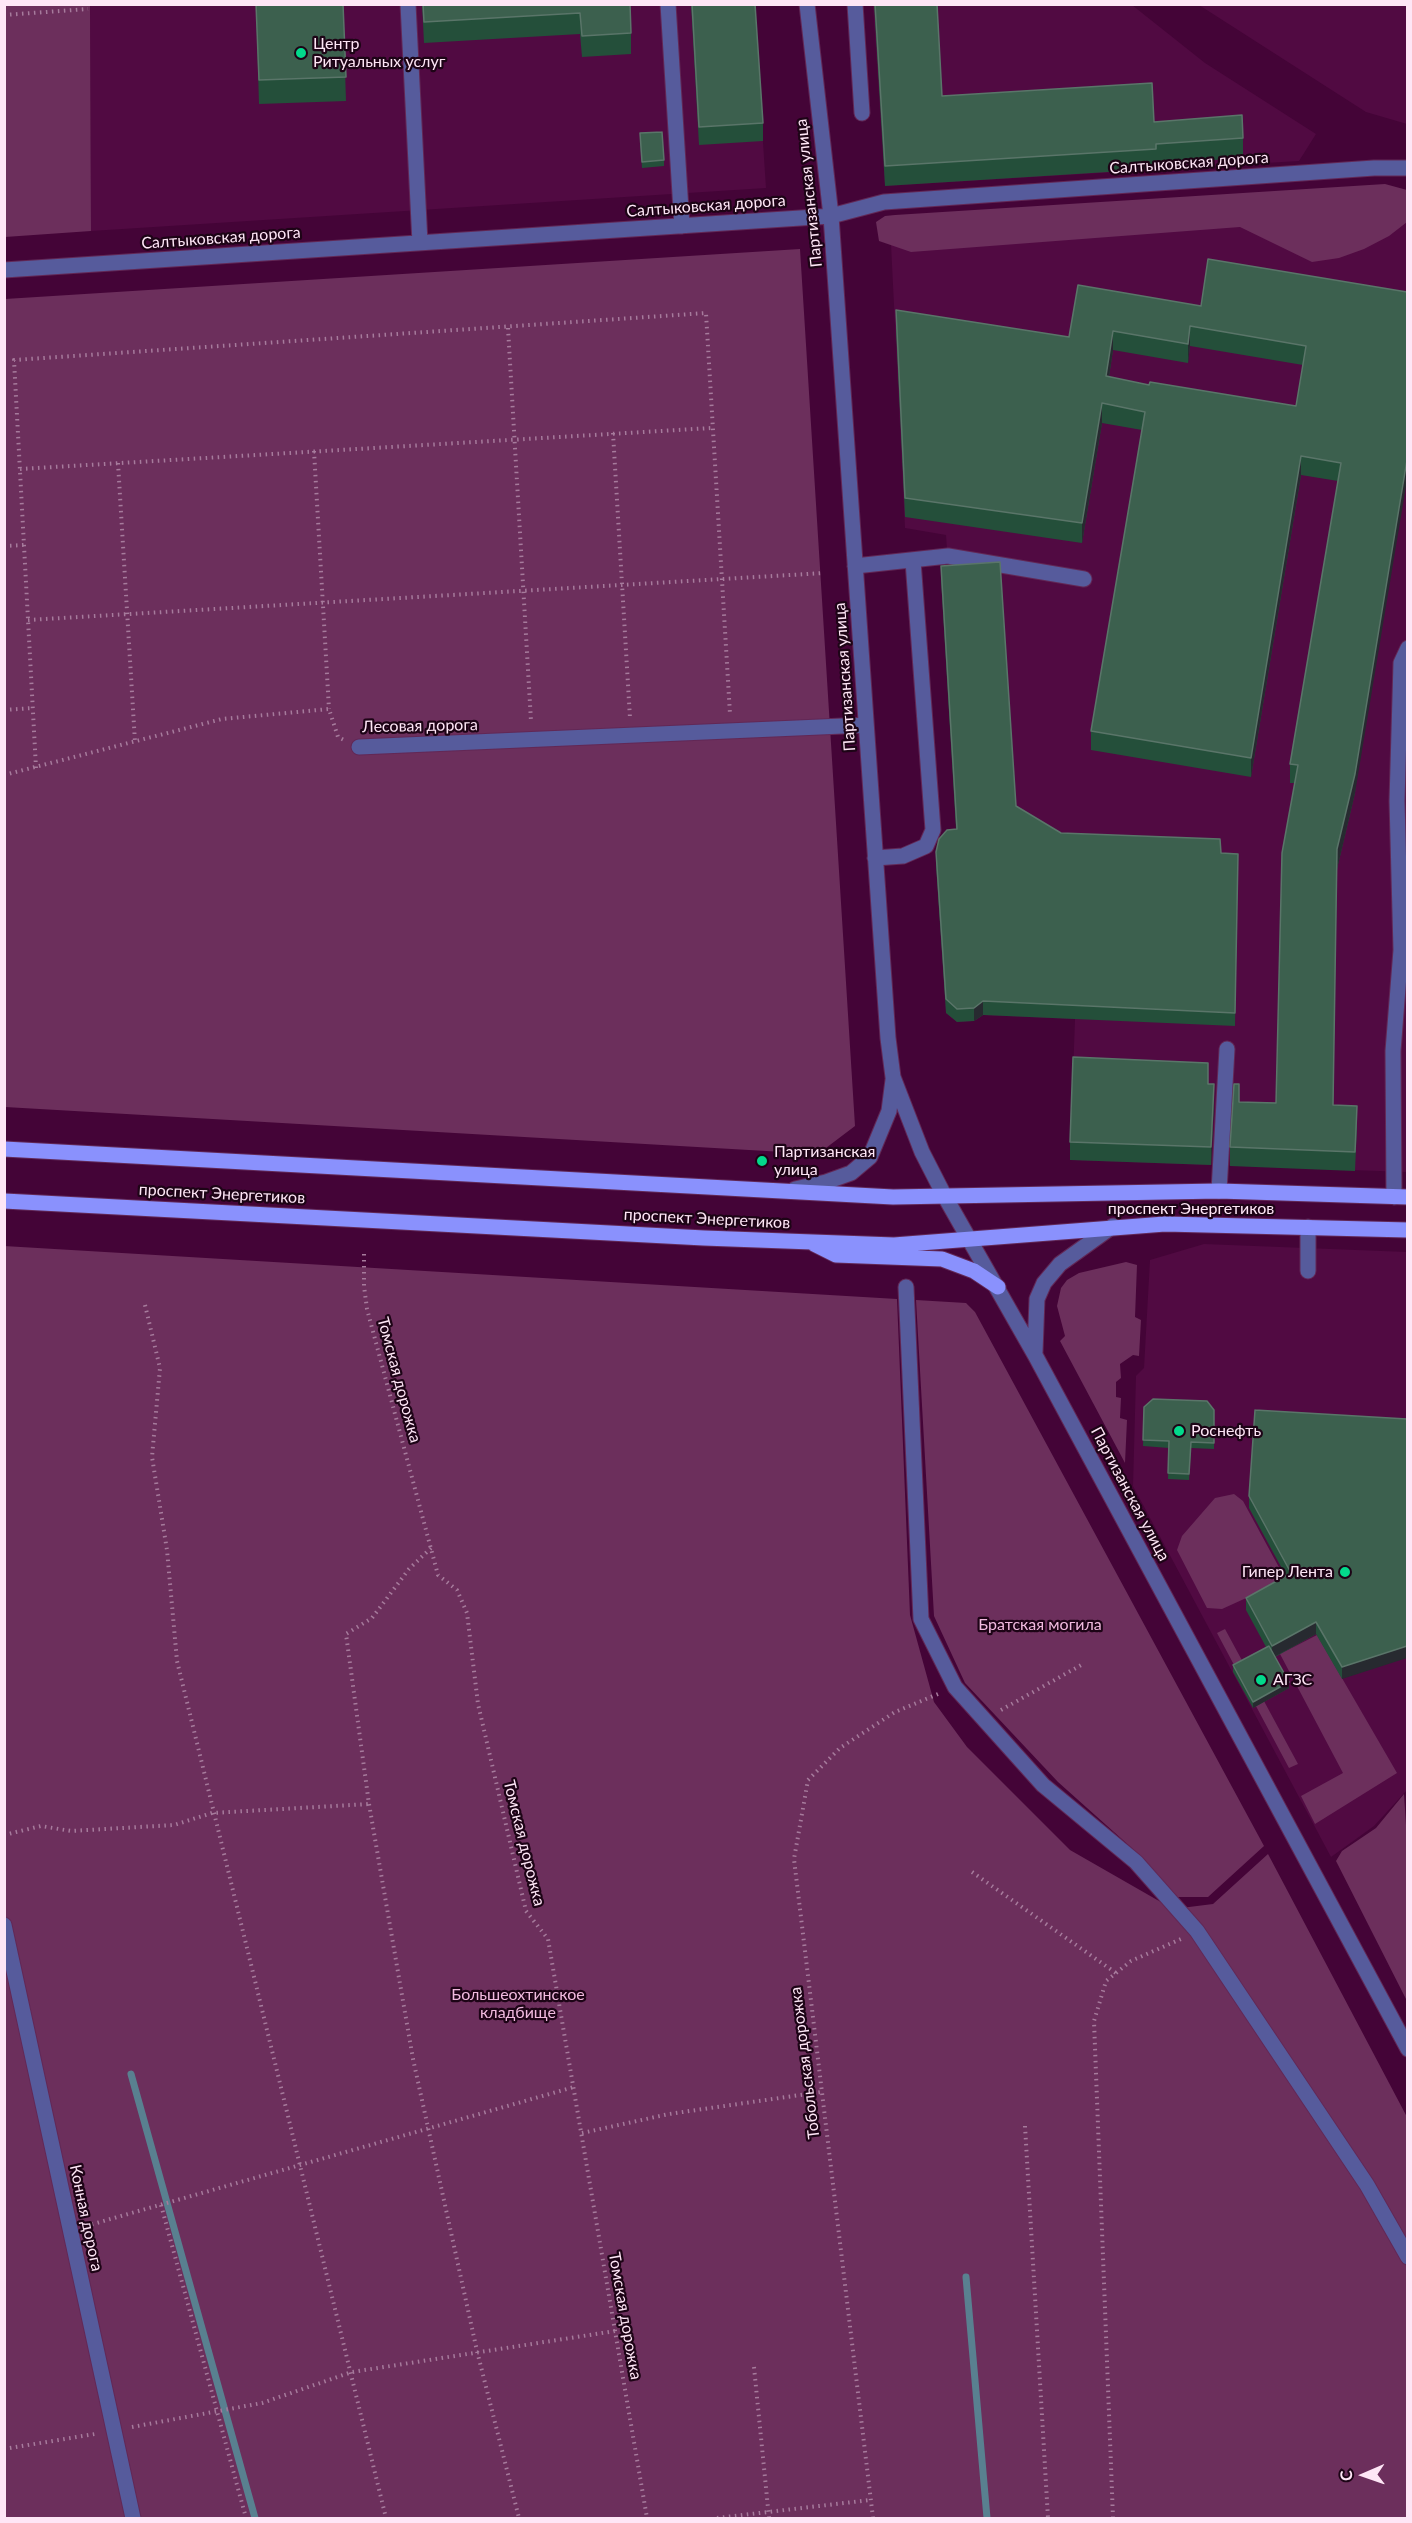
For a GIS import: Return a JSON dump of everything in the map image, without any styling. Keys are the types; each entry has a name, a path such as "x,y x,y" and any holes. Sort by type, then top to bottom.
{"main road":[{"name":"проспект Энергетиков","path":"4,1149 893,1197 1219,1191 1400,1197"},
{"name":"проспект Энергетиков","path":"4,1201 894,1245 1113,1226 1165,1224 1407,1230"},
{"path":"809,1242 836,1255 942,1259 974,1271 998,1287"}],"street":[{"path":"408,4 420,243"},
{"path":"668,4 682,226"},
{"name":"Партизанская улица","path":"807,4 831,216 875,858 893,1077 922,1152 944,1195 1035,1355 1407,2049"},
{"path":"855,4 862,113"},
{"path":"1374,168 1407,180"},
{"name":"Салтыковская дорога","path":"4,270 831,216 884,201 1374,168 1407,168"},
{"path":"855,566 948,556 1084,579"},
{"path":"875,858 903,856 926,846 933,830 913,561"},
{"path":"1400,1197 1393,1051 1401,950 1397,801 1401,663 1407,648"},
{"name":"Лесовая дорога","path":"359,747 866,725"},
{"path":"1219,1191 1227,1049"},
{"path":"793,1190 851,1173 870,1157 889,1111 893,1077"},
{"path":"1035,1355 1036,1299 1044,1283 1060,1264 1113,1226"},
{"path":"1308,1227 1308,1271"},
{"path":"906,1287 921,1619 955,1687 1043,1785 1136,1862 1197,1931 1367,2186 1407,2258"},
{"name":"Конная дорога","path":"4,1925 133,2518"}],"path":[{"path":"4,15 88,9"},
{"path":"36,768 14,360 706,313 711,428 731,732"},
{"path":"508,327 532,740"},
{"path":"20,469 711,428"},
{"path":"613,434 631,736"},
{"name":"Лесовая дорога","path":"314,451 329,709 338,737 359,747"},
{"path":"118,463 135,742"},
{"path":"4,546 24,545"},
{"path":"28,620 824,573"},
{"path":"4,710 33,708"},
{"path":"4,775 222,719 329,709"},
{"name":"Томская дорожка","path":"364,1254 367,1309 438,1575 458,1590 467,1613 482,1725 526,1911 548,1939 647,2518"},
{"path":"145,1305 160,1368 152,1457 167,1550 177,1661 212,1813 352,2372 386,2518"},
{"path":"431,1548 409,1569 372,1618 346,1634 369,1804 413,2059 477,2351 519,2518"},
{"path":"984,1719 1083,1664"},
{"name":"Тобольская дорожка","path":"873,2518 820,2092 794,1859 808,1780 840,1748 895,1712 955,1687"},
{"path":"4,1835 41,1826 72,1831 174,1826 212,1813 369,1804"},
{"path":"972,1872 1116,1973"},
{"path":"1113,2518 1094,2021 1106,1981 1131,1961 1197,1931"},
{"path":"71,2230 574,2087"},
{"path":"582,2133 669,2114 820,2092"},
{"path":"1025,2126 1048,2518"},
{"path":"161,2205 246,2518"},
{"path":"4,2449 262,2403 352,2372 616,2331"},
{"path":"754,2367 769,2518"},
{"path":"717,2518 870,2500"}],"shaded area":[{"path":"90,5 754,5 766,188 91,231"},
{"path":"873,5 1132,5 1205,63 1316,134 1299,161 885,186"},
{"path":"1199,5 1407,5 1407,124 1366,112"},
{"path":"1407,197 1407,1172 1070,1160 1075,1019 983,1015 974,1021 957,1022 946,1013 936,865 939,853 958,842 941,580 949,579 946,535 905,528 890,224"},
{"path":"1204,1244 1407,1252 1407,1790 1374,1826 1331,1857 1133,1486 1136,1376 1144,1368 1150,1260"}],"green space":[{"path":"5,4 90,5 91,231 5,237"},
{"path":"1385,184 1407,190 1407,222 1389,236 1364,249 1339,258 1312,262 1240,227 911,252 879,241 876,222 885,216 895,215"},
{"path":"800,249 855,1126 818,1154 5,1107 5,299"},
{"name":"Большеохтинское кладбище","path":"4,1246 897,1299 910,1615 934,1702 967,1747 1070,1850 1173,1909 1213,1904 1268,1854 1407,2117 1407,2518 5,2518"},
{"path":"1126,1262 1137,1265 1135,1317 1141,1320 1139,1356 1133,1355 1120,1364 1121,1378 1116,1382 1116,1397 1121,1398 1120,1418 1127,1420 1125,1463 1060,1341 1065,1336 1057,1306 1061,1288 1067,1280 1079,1273"},
{"name":"Братская могила","path":"916,1300 966,1303 975,1312 1264,1846 1208,1897 1176,1897 1143,1858 1058,1782 965,1683 934,1616"},
{"path":"1234,1494 1243,1501 1313,1630 1266,1589 1222,1609 1207,1608 1177,1550 1182,1536 1215,1498"},
{"path":"1225,1629 1298,1764 1289,1768 1217,1633"},
{"path":"1317,1635 1397,1773 1315,1824 1301,1796 1343,1773 1280,1654"},
{"path":"1404,1794 1408,1856 1407,2001 1336,1861 1342,1851 1376,1828"}],"building":[{"name":"Центр Ритуальных услуг","path":"256,4 343,4 346,77 259,80"},
{"path":"423,4 630,4 631,33 582,36 580,13 424,22"},
{"path":"692,4 755,4 763,123 699,127"},
{"path":"875,4 937,4 942,96 1152,83 1154,122 1242,115 1243,138 1156,144 1156,149 885,166"},
{"path":"662,132 664,160 642,162 640,133"},
{"path":"1208,259 1407,292 1407,460 1355,774 1337,849 1333,1105 1357,1106 1355,1152 1230,1147 1234,1084 1239,1084 1239,1102 1276,1103 1282,853 1298,765 1290,764 1341,463 1301,456 1251,758 1091,731 1145,412 1102,403 1082,523 905,498 896,310 1069,337 1078,285 1201,306","holes":["1190,326 1306,346 1296,406 1150,382 1149,385 1106,376 1113,331 1188,344"]},
{"path":"1000,562 1016,806 1061,833 1220,839 1221,853 1238,854 1235,1013 983,1001 974,1008 957,1009 946,999 936,852 939,839 947,830 957,829 941,566"},
{"path":"1073,1057 1208,1063 1208,1084 1214,1084 1211,1147 1070,1142"},
{"name":"Роснефть","path":"1153,1399 1207,1401 1214,1410 1214,1443 1191,1442 1189,1474 1168,1473 1169,1441 1143,1440 1144,1407"},
{"name":"Гипер Лента","path":"1255,1410 1407,1419 1407,1646 1342,1667 1316,1622 1272,1646 1246,1598 1291,1573 1249,1496"},
{"name":"АГЗС","path":"1269,1646 1289,1682 1253,1702 1233,1665"}],"waterway":[{"path":"131,2074 255,2518"},
{"path":"966,2277 987,2518"}],"place":[{"name":"Центр Ритуальных услуг","path":"301,53"},
{"name":"Партизанская улица","path":"762,1161"},
{"name":"Роснефть","path":"1179,1431"},
{"name":"Гипер Лента","path":"1345,1572"},
{"name":"АГЗС","path":"1261,1680"}]}
